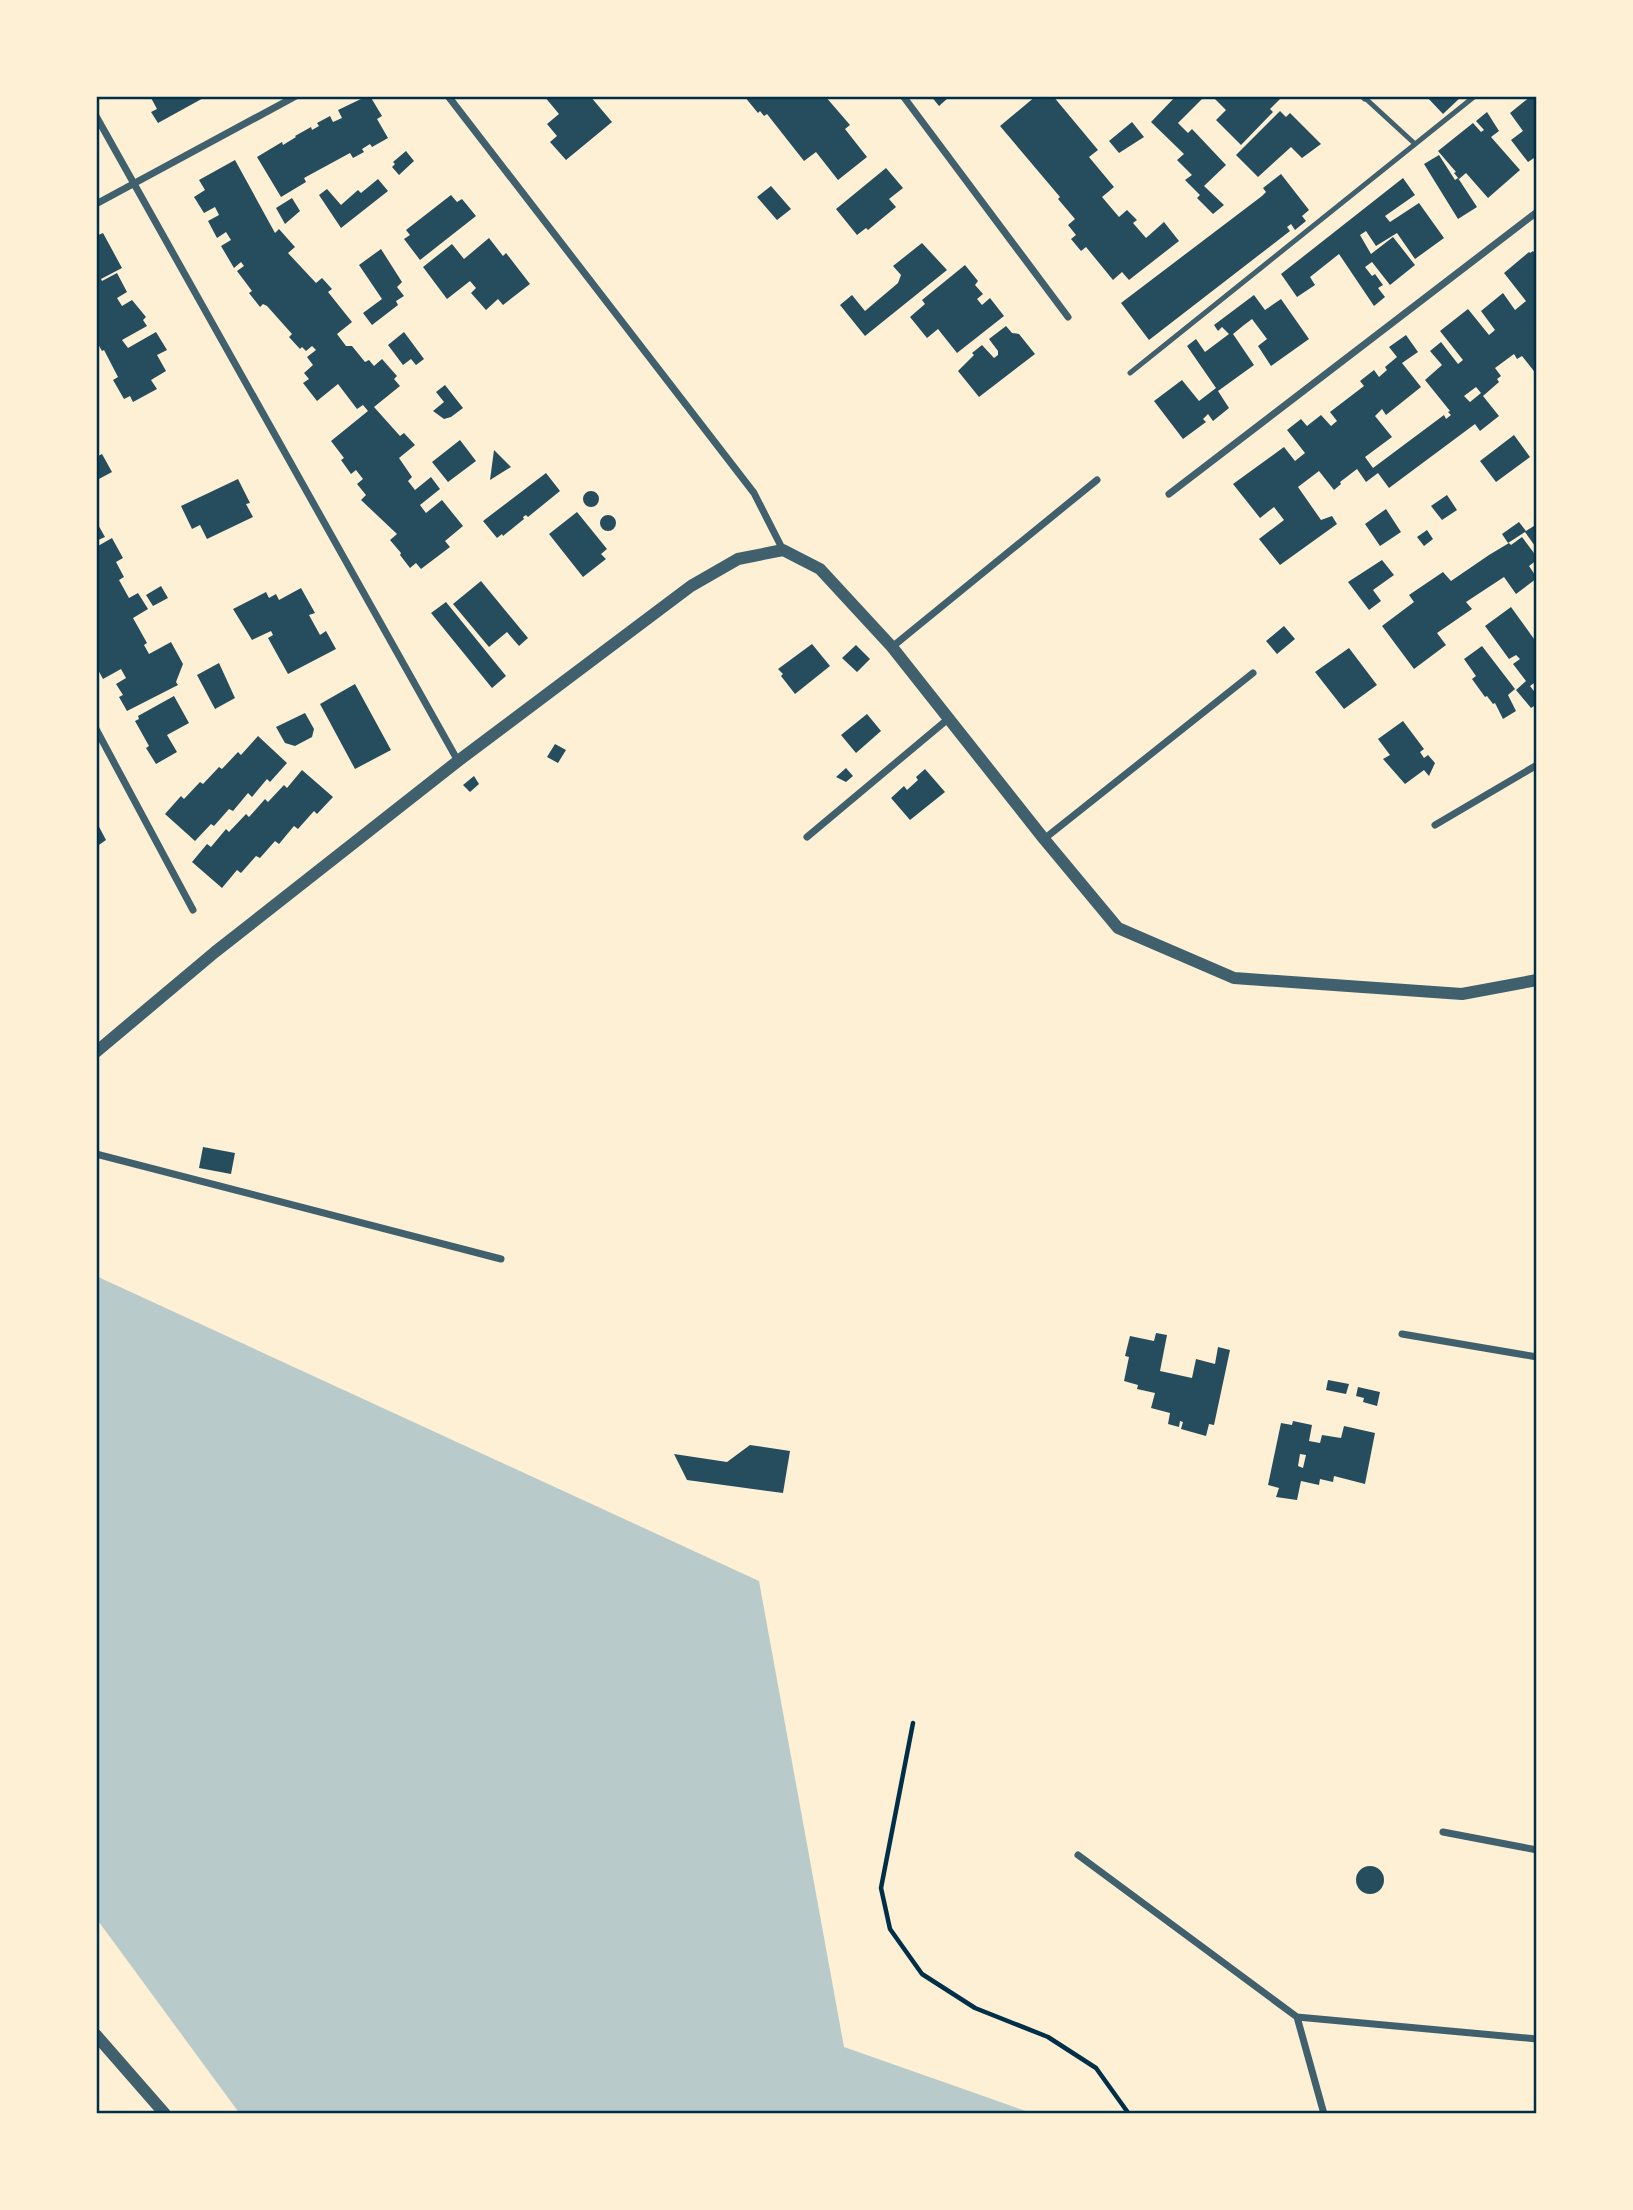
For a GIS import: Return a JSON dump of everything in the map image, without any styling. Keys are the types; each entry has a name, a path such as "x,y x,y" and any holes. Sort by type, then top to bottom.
{"street":[{"path":"96,204 296,96"},
{"path":"448,96 754,493 783,550 820,569 892,647 1118,928 1234,978 1462,993 1537,980"},
{"path":"903,96 1068,317"},
{"path":"96,116 458,761"},
{"path":"1169,494 1537,212"},
{"path":"892,647 1097,480"},
{"path":"96,1052 215,952 458,761 691,586 738,559 783,550"},
{"path":"1044,839 1253,673"},
{"path":"807,837 948,719"},
{"path":"96,729 193,910"},
{"path":"1435,825 1537,765"},
{"path":"96,1154 501,1259"},
{"path":"1402,1334 1537,1357"},
{"path":"1443,1832 1537,1850"},
{"path":"1078,1855 1297,2017 1537,2039"},
{"path":"1297,2017 1324,2114"},
{"path":"96,2035 165,2114"}],"lane":[{"path":"1130,373 1475,96"},
{"path":"1364,97 1414,143"}],"path":[{"path":"914,1723 881,1888 890,1929 922,1974 975,2008 1048,2037 1096,2068 1129,2114"}],"shaded area":[{"path":"96,1276 759,1581 844,2047 1034,2114 240,2114 96,1918"}],"building":[{"path":"150,96 207,96 158,123 151,112 157,109"},
{"path":"359,96 370,96 382,116 377,119 388,138 372,147 370,144 362,149 364,152 353,158 350,153 304,178 306,182 281,197 257,157 282,142 283,145 311,127 312,130 319,126 317,123 330,116 333,122 342,118 338,110 361,99"},
{"path":"544,96 590,96 612,122 566,160 550,142 557,136 547,124 559,114"},
{"path":"744,96 825,96 850,125 845,129 867,157 838,180 816,152 804,161 767,114 764,116 760,111 758,113"},
{"path":"931,96 947,96 948,98 939,106"},
{"path":"1036,96 1053,96 1098,150 1089,157 1114,187 1102,197 1119,217 1127,210 1137,220 1133,223 1146,238 1164,222 1179,241 1129,280 1122,272 1113,280 1086,247 1081,251 1071,239 1076,235 1068,225 1075,219 1058,199 1060,197 1000,126"},
{"path":"1176,96 1205,96 1178,123 1188,133 1192,129 1226,165 1204,186 1224,205 1213,214 1197,198 1200,195 1185,180 1192,175 1177,160 1184,154 1151,122"},
{"path":"1212,96 1283,96 1270,109 1273,112 1241,145 1216,120 1226,110"},
{"path":"1426,96 1462,96 1443,114"},
{"path":"1531,96 1537,96 1537,156 1528,162 1511,140 1523,131 1510,113"},
{"path":"1280,111 1286,117 1290,113 1321,144 1302,158 1291,147 1258,177 1236,155"},
{"path":"1487,112 1499,131 1491,137 1520,170 1488,198 1466,173 1459,179 1438,151 1473,123 1481,132 1484,130 1476,121"},
{"path":"1132,122 1144,137 1119,153 1109,141"},
{"path":"406,151 414,161 399,175 392,167 395,164 393,162"},
{"path":"1439,155 1477,207 1458,219 1424,164"},
{"path":"235,160 275,233 279,229 295,247 288,253 316,283 322,278 332,289 328,292 352,322 337,334 346,346 352,346 365,362 369,360 374,366 382,359 397,376 394,379 400,386 374,407 400,436 404,433 415,445 399,458 412,477 408,481 415,490 431,477 440,489 420,505 426,513 442,500 463,526 445,541 450,547 421,569 416,563 410,568 390,540 397,534 361,500 366,495 357,484 363,479 356,470 351,474 341,460 344,458 331,441 368,411 363,405 357,409 338,384 317,401 303,383 309,379 304,373 313,365 307,357 316,350 312,346 306,351 302,347 300,349 289,337 292,334 267,306 263,304 260,307 237,271 244,266 241,262 234,268 221,246 231,240 226,232 217,238 208,221 219,215 215,207 204,213 194,197 205,190 199,180"},
{"path":"886,168 903,188 889,199 896,207 868,230 866,228 857,235 836,209"},
{"path":"1281,174 1309,210 1302,216 1306,221 1295,230 1291,224 1287,227 1290,231 1149,340 1121,303 1262,196 1266,192 1263,188"},
{"path":"1403,178 1415,195 1385,216 1390,222 1419,203 1444,238 1415,259 1397,233 1376,246 1366,231 1360,235 1371,254 1393,237 1415,265 1390,285 1372,262 1365,267 1372,276 1375,274 1383,285 1378,288 1385,297 1374,306 1339,254 1310,277 1315,285 1297,297 1281,274"},
{"path":"378,179 388,191 341,228 319,195 327,189 341,205 358,190 361,193"},
{"path":"771,186 791,209 777,220 757,197"},
{"path":"451,195 457,202 462,199 476,216 420,260 404,239 410,235 406,230"},
{"path":"292,198 300,211 285,224 276,208"},
{"path":"103,233 122,268 101,279 102,281 117,273 127,292 117,298 122,306 132,300 146,317 143,320 147,326 122,340 128,348 156,332 167,350 157,355 166,371 151,380 157,389 133,402 130,396 124,399 113,380 118,377 104,350 102,351 98,344 96,346 96,236"},
{"path":"489,238 503,256 506,253 530,284 503,305 498,299 486,310 471,293 476,288 470,281 447,299 423,267 452,244 464,259"},
{"path":"922,243 947,270 865,336 840,305 852,295 865,311 898,283 901,275 893,266"},
{"path":"381,249 402,282 397,287 404,296 396,301 398,305 372,325 363,313 382,299 359,265"},
{"path":"1533,251 1537,256 1537,375 1522,356 1517,359 1514,354 1495,368 1501,376 1497,379 1499,382 1483,396 1499,416 1480,431 1475,424 1389,488 1378,473 1366,482 1357,469 1334,490 1319,471 1298,487 1321,520 1332,516 1337,524 1280,565 1259,539 1284,520 1274,507 1260,518 1233,484 1284,447 1295,461 1305,453 1287,430 1301,419 1307,426 1321,415 1331,426 1337,421 1330,412 1364,386 1360,381 1374,370 1379,377 1387,370 1385,367 1397,357 1389,347 1406,335 1418,352 1402,363 1421,387 1386,415 1382,409 1375,416 1392,437 1365,457 1373,468 1444,415 1446,419 1451,415 1448,412 1450,411 1425,380 1442,365 1430,351 1441,342 1458,364 1463,360 1440,331 1468,309 1489,335 1495,330 1481,311 1503,293 1515,310 1526,301 1504,273","holes":["1476,387 1481,393 1470,402 1464,396"]},
{"path":"965,265 978,281 975,285 983,294 977,299 982,305 990,298 1004,316 957,353 938,329 927,338 910,317 925,304 922,300"},
{"path":"1254,295 1265,310 1281,299 1309,339 1271,366 1258,346 1267,339 1252,319 1244,325 1233,334 1254,365 1218,391 1229,408 1213,421 1208,414 1203,419 1206,422 1183,439 1154,401 1182,380 1199,401 1216,388 1187,346 1196,339 1205,352 1229,334 1222,327 1218,331 1214,325"},
{"path":"1006,326 1012,333 1019,334 1035,354 979,397 958,371 982,345 994,358 998,355 989,339"},
{"path":"404,332 424,359 416,365 411,359 403,365 388,345"},
{"path":"445,385 463,408 444,419 433,411 444,402 436,392"},
{"path":"1514,435 1530,457 1496,482 1480,461"},
{"path":"460,440 476,461 448,482 432,462"},
{"path":"494,450 511,467 490,480"},
{"path":"102,454 112,472 97,480 96,457"},
{"path":"546,473 560,491 497,538 483,521"},
{"path":"238,479 250,503 246,504 253,517 207,539 200,525 192,529 181,506"},
{"path":"588,491 594,491 599,499 597,505 588,507 583,502 583,496"},
{"path":"1447,495 1457,510 1442,520 1431,506"},
{"path":"1386,509 1401,532 1380,546 1365,524"},
{"path":"577,512 607,549 601,554 606,559 583,577 549,534"},
{"path":"608,515 614,517 614,529 608,531 602,529 600,523 602,517"},
{"path":"96,521 105,537 96,541"},
{"path":"1519,522 1526,531 1537,524 1537,549 1525,532 1508,543 1502,534"},
{"path":"1427,530 1433,539 1424,546 1417,537"},
{"path":"1522,537 1537,557 1529,566 1537,578 1516,594 1504,577 1466,602 1472,609 1437,633 1446,645 1414,669 1382,626 1414,602 1409,595 1443,572 1451,581"},
{"path":"112,538 123,558 116,562 124,577 119,580 129,598 138,593 148,609 133,618 147,643 144,645 149,654 171,642 183,664 176,682 178,685 127,711 119,697 123,695 116,684 126,678 121,669 103,679 96,666 96,542 98,546"},
{"path":"1382,560 1394,575 1373,590 1381,601 1369,610 1348,582"},
{"path":"481,581 528,638 519,646 507,632 489,647 453,604"},
{"path":"161,586 168,598 153,606 146,595"},
{"path":"301,588 315,613 309,615 320,635 326,631 336,649 288,674 268,638 273,635 271,631 252,640 233,609 266,592 269,598 276,594 279,600"},
{"path":"446,602 506,676 492,688 431,613"},
{"path":"1511,607 1537,643 1537,681 1530,686 1537,695 1537,704 1531,708 1516,690 1526,681 1513,664 1520,659 1516,655 1509,659 1485,626"},
{"path":"1284,626 1295,639 1277,654 1266,641"},
{"path":"812,644 830,666 795,694 778,669"},
{"path":"856,645 870,659 857,672 842,658"},
{"path":"1482,646 1515,689 1508,695 1516,711 1503,719 1495,703 1485,697 1472,679 1476,676 1464,659"},
{"path":"1349,648 1377,685 1344,709 1315,672"},
{"path":"219,663 235,698 215,709 197,675"},
{"path":"355,684 391,750 355,769 320,704"},
{"path":"174,696 189,723 167,735 177,752 156,764 135,721 139,719 138,716"},
{"path":"305,713 314,729 312,737 295,746 285,743 276,727"},
{"path":"867,714 881,731 856,753 841,735"},
{"path":"1403,721 1424,749 1420,752 1424,758 1428,755 1435,763 1429,776 1424,770 1405,784 1383,759 1390,755 1378,739"},
{"path":"258,736 287,763 270,782 267,779 252,797 248,793 233,811 229,809 195,841 165,814 181,796 184,799 219,767 222,769 238,752 241,755"},
{"path":"555,744 566,750 558,763 547,757"},
{"path":"846,768 853,776 846,782 836,777"},
{"path":"925,769 945,792 910,820 891,798 904,786 907,790"},
{"path":"302,770 333,797 317,814 314,811 298,829 294,826 279,844 275,841 241,873 237,870 222,888 192,862 207,844 211,847 226,829 229,832 246,814 249,817 265,799 268,802 284,785 287,788"},
{"path":"474,776 479,784 470,792 463,785"},
{"path":"96,821 106,840 96,847"},
{"path":"203,1147 235,1153 231,1174 199,1168"},
{"path":"1156,1333 1167,1335 1160,1371 1192,1378 1196,1359 1215,1364 1218,1347 1230,1350 1214,1425 1209,1424 1206,1436 1181,1429 1183,1422 1180,1421 1179,1427 1168,1424 1170,1413 1151,1408 1155,1393 1137,1389 1138,1385 1124,1381 1129,1357 1125,1356 1130,1336 1154,1341"},
{"path":"1328,1380 1349,1384 1346,1394 1326,1390"},
{"path":"1358,1387 1380,1392 1377,1406 1363,1402 1364,1398 1356,1396"},
{"path":"1293,1421 1312,1425 1309,1441 1320,1443 1322,1435 1341,1438 1344,1426 1375,1433 1365,1484 1334,1476 1333,1482 1320,1479 1319,1485 1301,1481 1297,1500 1276,1497 1279,1488 1268,1485 1281,1423 1292,1425","holes":["1300,1454 1306,1455 1303,1468 1298,1466"]},
{"path":"750,1445 790,1451 783,1493 687,1480 674,1454 727,1462"},
{"path":"1370,1866 1380,1870 1384,1880 1380,1890 1370,1894 1360,1890 1356,1880 1360,1870"}]}
